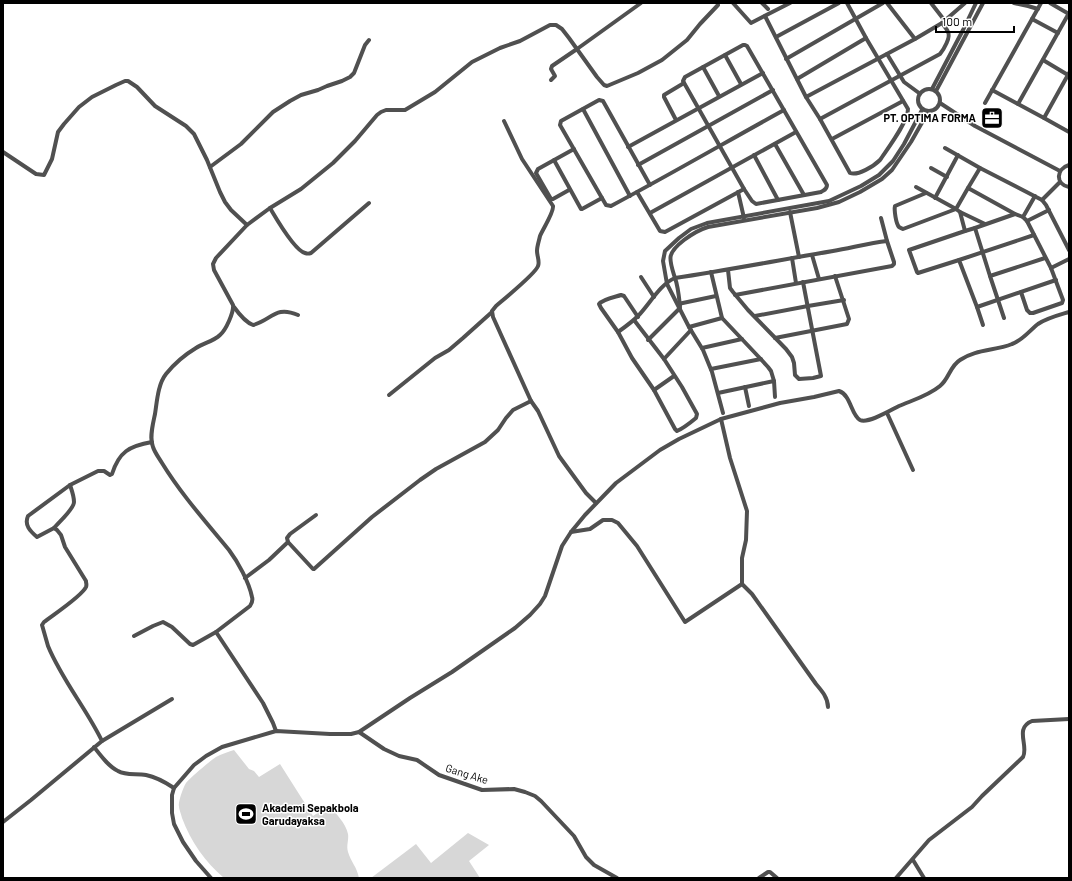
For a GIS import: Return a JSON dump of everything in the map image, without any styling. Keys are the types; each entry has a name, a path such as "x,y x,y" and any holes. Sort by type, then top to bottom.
{"street":[{"path":"551,80 555,76 551,69 552,66 641,3"},
{"path":"733,3 751,23 790,3"},
{"path":"762,3 768,10"},
{"path":"776,37 839,3"},
{"path":"765,16 806,97 832,139 842,160 850,173 856,174 875,164 889,147 907,117 908,109 847,3"},
{"path":"786,59 883,3"},
{"path":"887,3 915,39"},
{"path":"820,119 940,54 949,36 949,32 931,3"},
{"path":"806,97 944,22 965,3"},
{"path":"934,90 976,3"},
{"path":"934,90 983,3"},
{"path":"1014,3 1038,9"},
{"path":"985,103 1041,3"},
{"path":"1018,104 1069,14 1050,3"},
{"path":"298,314 288,311 278,312 253,325 246,321 234,307 216,276 213,264 220,253 247,225 301,189 333,163 350,146 376,115 386,110 405,110 435,92 472,62 552,25 556,25 562,29 597,78 604,85 609,86 638,74 662,60 687,40 718,5"},
{"path":"1032,19 1058,33"},
{"path":"797,79 866,38"},
{"path":"210,167 241,144 273,112 290,101 301,95 342,81 354,74 365,45 369,40"},
{"path":"746,45 827,185 825,190 756,204 752,201 683,81 685,77 725,55 746,45"},
{"path":"887,54 904,82 919,93"},
{"path":"725,55 741,84"},
{"path":"1043,60 1068,74 1067,82 1044,118"},
{"path":"703,67 719,96"},
{"path":"628,147 763,73"},
{"path":"3,152 36,174 44,175 52,160 58,132 79,107 92,97 116,85 125,81 130,82 137,87 154,106 190,130 197,140 225,202 247,225"},
{"path":"676,120 664,95 684,83"},
{"path":"925,89 934,90 940,96 940,103 935,110 928,112 922,110 918,104 919,93 925,89"},
{"path":"638,165 773,90"},
{"path":"992,90 1069,132"},
{"path":"650,185 603,101 599,100 561,121 560,125 606,205 611,206 650,185 784,110"},
{"path":"832,139 903,102"},
{"path":"940,103 975,126 1060,171"},
{"path":"582,109 630,196"},
{"path":"679,306 675,278 670,260 671,255 681,242 691,234 702,229 744,218 829,201 861,186 879,175 893,161 922,110"},
{"path":"723,413 711,369 702,348 667,284 663,258 665,251 691,229 707,222 817,208 839,202 860,192 882,179 892,170 911,142 928,112"},
{"path":"389,395 435,358 449,350 538,268 537,251 539,240 553,206 522,158 504,121"},
{"path":"650,213 796,132"},
{"path":"775,144 804,195"},
{"path":"945,148 1042,200 1069,250"},
{"path":"569,190 553,199 551,198 536,173 538,169 574,149"},
{"path":"754,155 778,200"},
{"path":"935,198 958,155"},
{"path":"554,160 580,209 602,198"},
{"path":"1069,166 1064,167 1060,171 1059,177 1060,182 1069,187"},
{"path":"931,168 947,177"},
{"path":"965,231 958,210 968,188 980,168"},
{"path":"1042,200 1060,182"},
{"path":"916,187 985,224"},
{"path":"968,188 1023,217 1027,221 1051,268 1063,300 1062,303 1030,313 1027,310 1021,292"},
{"path":"637,192 660,231 665,232 744,189"},
{"path":"738,192 744,218"},
{"path":"926,193 895,206 894,210 900,228 958,210"},
{"path":"1023,217 1035,196"},
{"path":"269,209 289,238 303,253 308,254 369,204"},
{"path":"1027,221 1048,210"},
{"path":"790,212 799,257"},
{"path":"1015,214 910,249 908,252 917,272 918,273 960,260 1034,235"},
{"path":"735,295 892,266 894,262 881,218"},
{"path":"975,228 1004,318"},
{"path":"618,332 634,320 654,297 675,278 728,270 887,241"},
{"path":"812,255 819,279"},
{"path":"792,258 796,283"},
{"path":"990,276 1045,258"},
{"path":"1051,268 1069,259"},
{"path":"960,260 983,325"},
{"path":"728,270 730,288 786,349 792,357 795,375 797,378 803,379 821,376 803,282"},
{"path":"711,272 722,318 771,371 774,382 775,397"},
{"path":"775,338 847,324 849,319 835,276"},
{"path":"641,278 654,297"},
{"path":"977,307 1056,280"},
{"path":"634,320 664,359 697,414 696,418 682,429 677,431 675,429 654,390 629,352 618,332 601,308 601,301 621,295 624,296 638,316"},
{"path":"648,340 679,306 716,296"},
{"path":"755,316 844,300"},
{"path":"134,636 163,622 172,627 193,645 216,632 250,606 252,602 252,597 245,578 236,559 168,473 152,446 152,426 165,375 186,355 197,347 221,334 231,317 234,307"},
{"path":"492,311 492,317 531,401 538,411 560,456 586,493 596,503"},
{"path":"211,878 189,852 183,842 174,824 172,813 172,795 174,788 194,765 206,756 222,748 276,731 330,734 352,734 359,732 452,672 515,628 530,615 545,596 562,546 571,532 616,482 660,450 721,419 780,403 839,391 845,395 860,420 876,418 897,407 917,400 936,389 945,381 954,365 959,360 970,354 1010,345 1022,339 1039,323 1049,318 1069,312"},
{"path":"664,359 690,328 722,318"},
{"path":"702,348 742,339"},
{"path":"711,369 761,359"},
{"path":"654,390 674,376"},
{"path":"718,392 774,382"},
{"path":"746,387 749,406"},
{"path":"288,542 312,569 314,569 372,517 436,469 485,442 498,430 513,410 531,401"},
{"path":"887,413 913,470"},
{"path":"721,419 730,458 747,514 746,540 742,558 742,584 752,594 821,690 827,700 828,707"},
{"path":"70,486 74,498 74,505 54,528 37,537 26,522 28,516 70,486 98,471 101,470 110,475 112,474 122,454 128,449 144,443 152,442"},
{"path":"245,578 269,560 288,542 290,534 316,515"},
{"path":"571,532 590,529 603,520 612,520 618,523 640,551 685,622 742,584"},
{"path":"54,528 61,535 87,585 80,595 42,625 51,652 102,742"},
{"path":"216,632 263,703 276,731"},
{"path":"3,822 102,742 172,699"},
{"path":"896,878 929,840 972,807 1023,757 1025,753 1022,733 1027,724 1036,721 1069,719"},
{"name":"Gang Ake","path":"359,732 398,756 417,760 430,770 440,775 482,790 514,790 535,796 574,836 586,857 594,865 617,878"},
{"path":"94,748 118,771 123,773 151,776 174,788"},
{"path":"913,860 924,878"},
{"path":"759,878 768,872 777,878"}],"shaded area":[{"name":"Akademi Sepakbola Garudayaksa","path":"234,750 249,769 254,771 259,777 280,764 313,816 329,805 343,822 347,830 348,852 359,878 224,878 211,865 199,851 186,827 179,809 179,801 186,783 192,777 216,757"},
{"path":"468,833 489,845 469,861 480,878 371,878 416,844 431,863"}],"place":[{"name":"PT. OPTIMA FORMA","path":"992,118"},
{"name":"Akademi Sepakbola Garudayaksa","path":"246,814"}]}
